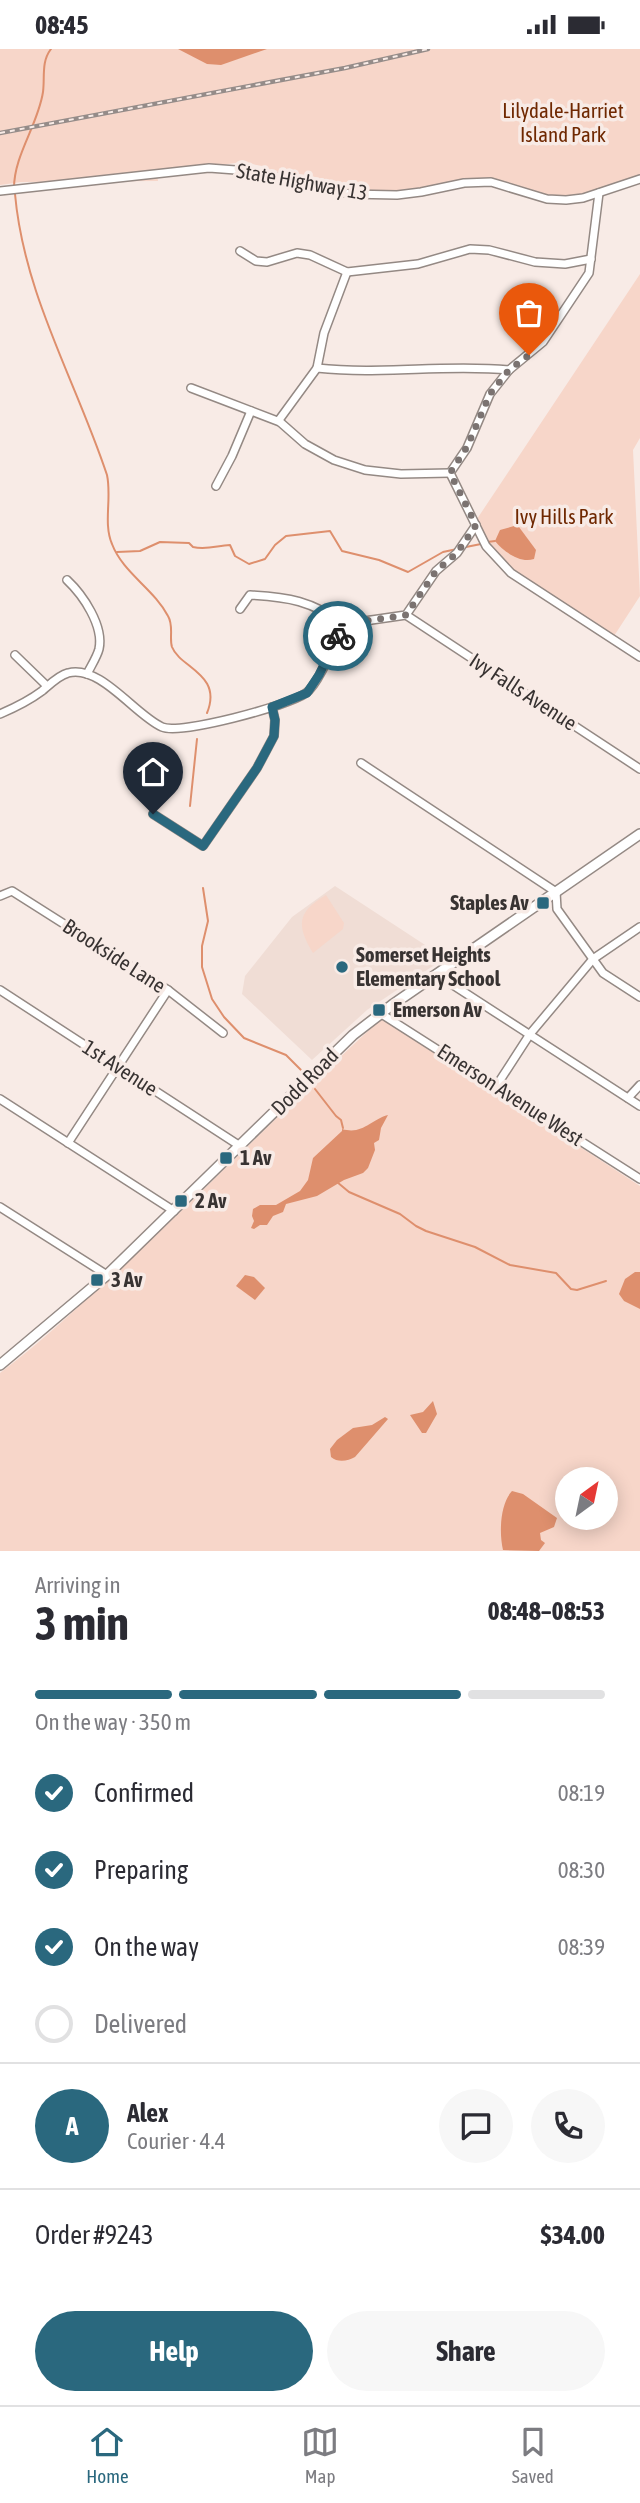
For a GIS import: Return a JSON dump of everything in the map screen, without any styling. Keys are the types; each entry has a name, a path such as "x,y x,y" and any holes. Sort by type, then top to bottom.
{"main road":[{"name":"Dodd Road","path":"0,1366 107,1275 353,1035 380,1013 640,834"}],"street":[{"name":"State Highway 13","path":"0,191 209,168 250,171 349,194 397,195 479,181 554,200 583,198 640,179"},
{"path":"450,473 467,447 490,394 509,370 543,342 589,273 599,193"},
{"path":"240,251 256,261 267,261 296,253 310,255 347,272 418,264 470,250 489,250 535,262 565,264 591,259"},
{"path":"280,422 317,368 324,333 347,272"},
{"path":"317,368 351,372 474,367 509,370"},
{"path":"191,388 280,422 305,444 324,455 365,470 401,474 450,473"},
{"path":"216,486 251,411"},
{"path":"450,473 486,545 511,573 640,657"},
{"path":"240,609 250,595 305,602 344,624 406,615 436,571 457,553 476,525"},
{"path":"67,580 78,590 99,629 99,649 87,674"},
{"name":"Ivy Falls Avenue","path":"406,615 640,769"},
{"path":"0,714 41,692 69,672 87,674 108,684 141,715 165,729 190,727 272,707 307,693 344,624"},
{"path":"15,655 47,686"},
{"path":"153,814 203,846 257,768 274,736 272,707"},
{"path":"361,763 556,892 557,909 603,974 640,997"},
{"name":"Brookside Lane","path":"0,896 12,891 168,990 223,1033"},
{"path":"496,1085 530,1034 593,959 640,927"},
{"path":"436,974 640,1106"},
{"path":"68,1143 168,990"},
{"name":"1st Avenue","path":"0,991 240,1146"},
{"name":"Emerson Avenue West","path":"380,1013 640,1179"},
{"path":"628,1098 640,1085"},
{"path":"0,1099 174,1211"},
{"path":"0,1207 107,1275"}],"shaded area":[{"path":"178,49 267,49 221,65 207,64"},
{"path":"519,527 536,550 534,559 518,558 495,541 500,530"},
{"name":"Somerset Heights Elementary School","path":"335,886 445,958 367,1010 312,1060 242,994 245,976 292,917"},
{"path":"388,1115 381,1128 379,1140 374,1143 375,1150 368,1168 363,1173 344,1180 317,1196 286,1204 283,1212 273,1216 267,1225 251,1228 254,1221 253,1209 260,1205 276,1205 300,1191 308,1180 313,1158 342,1129 361,1129"},
{"path":"635,1272 640,1272 640,1309 624,1301 619,1294 625,1279"},
{"path":"245,1275 254,1277 265,1288 255,1300 236,1286"},
{"path":"433,1401 437,1414 426,1433 422,1433 410,1415 423,1412"},
{"path":"385,1417 388,1419 355,1457 343,1461 331,1457 330,1449 353,1428 372,1425"},
{"path":"512,1491 523,1494 555,1517 554,1527 540,1533 541,1540 545,1543 539,1551 503,1550 502,1519"}],"green space":[{"name":"Lilydale-Harriet Island Park","path":"0,49 640,49 640,181 565,202 483,179 390,195 326,190 260,176 262,166 242,162 157,174 158,181 21,182 0,185"},
{"name":"Ivy Hills Park","path":"640,274 640,438 633,450 640,596 614,636 506,566 490,548 477,519"},
{"path":"326,895 344,923 343,929 313,953 304,935 302,920 309,907"},
{"path":"382,1018 640,1186 640,1551 0,1551 0,1373 53,1330"}],"waterway":[{"path":"14,188 18,164 40,104 45,64 51,49"},
{"path":"15,194 20,231 40,303 107,475 109,536 123,564 155,597 168,616 171,643 176,654 205,681 210,700 207,713"},
{"path":"117,552 140,551 160,542 189,543 193,547 202,548 230,545 235,556 249,564 265,559 286,536 330,531 342,551 379,560 408,572 443,552 457,549"},
{"path":"487,542 495,541"},
{"path":"466,547 481,544"},
{"path":"190,806 197,739"},
{"path":"203,888 208,921 202,946 202,967 212,999 224,1017 244,1038 286,1055 301,1070"},
{"path":"315,1089 341,1120 343,1128"},
{"path":"337,1182 349,1192 400,1214 426,1231 475,1247 510,1265 556,1273 571,1289 577,1290 606,1281"}],"railway":[{"path":"0,133 345,68 428,49"}],"way so far":[{"path":"338,636 344,624 406,615 436,571 457,553 476,525 450,473 467,447 490,394 509,370 529,355"}],"place":[{"name":"Staples Av","path":"543,903"},
{"name":"Somerset Heights Elementary School","path":"342,967"},
{"name":"Emerson Av","path":"379,1010"},
{"name":"1 Av","path":"226,1158"},
{"name":"2 Av","path":"181,1201"},
{"name":"3 Av","path":"97,1280"}],"route":[{"path":"153,814 203,846 257,768 274,736 272,707 307,693 338,636"}]}
